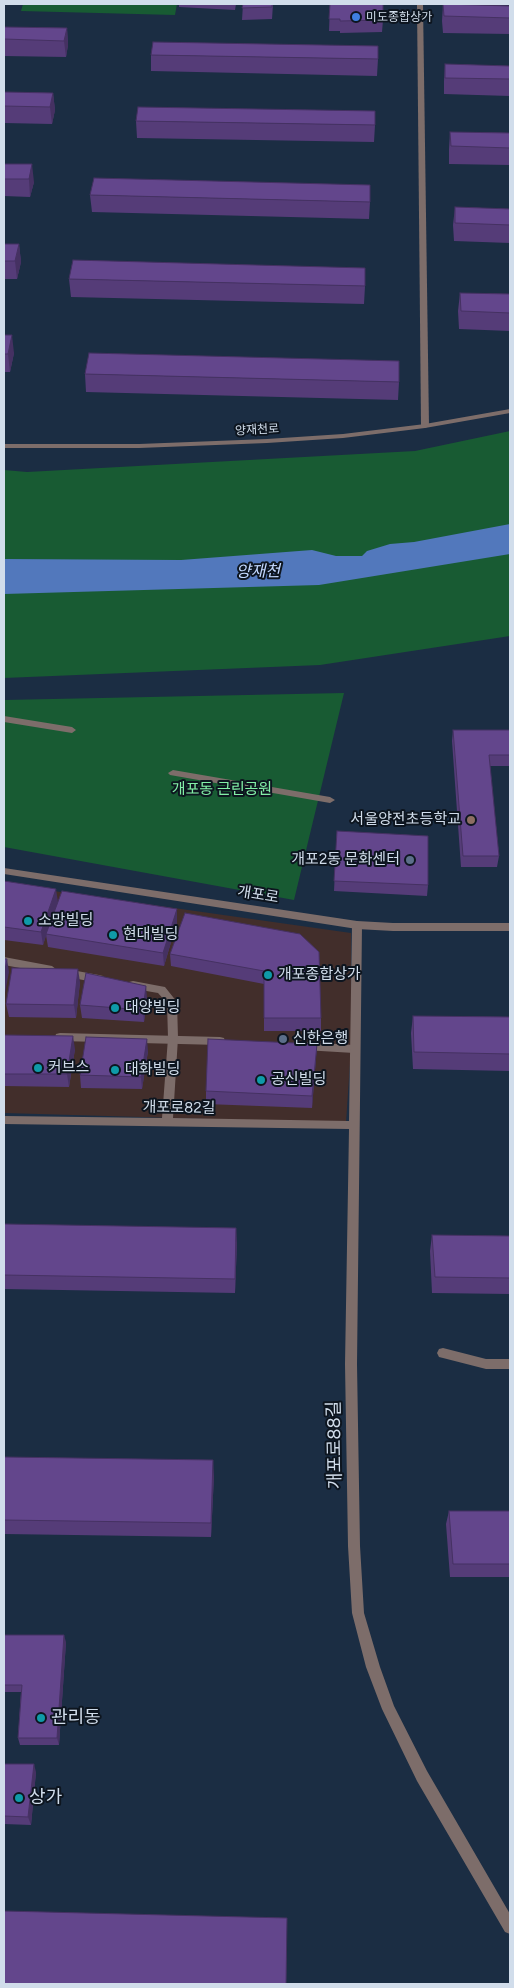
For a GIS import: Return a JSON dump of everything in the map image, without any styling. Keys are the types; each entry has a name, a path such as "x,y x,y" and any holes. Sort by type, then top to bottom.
{"street":[{"path":"420,4 424,426"},
{"name":"양재천로","path":"4,446 139,446 343,436 424,426 510,411"},
{"path":"4,719 72,730"},
{"path":"173,772 330,800"},
{"name":"개포로","path":"4,871 357,925 510,927"},
{"name":"개포로88길","path":"357,925 351,1364 354,1546 358,1613 376,1676 422,1776 510,1927"},
{"path":"4,961 161,990 172,1002 173,1038 167,1123"},
{"path":"54,1036 173,1038 230,1042"},
{"path":"297,1046 354,1049"},
{"name":"개포로82길","path":"4,1120 353,1126"},
{"path":"443,1353 486,1364 510,1364"}],"shaded area":[{"path":"4,884 351,933 351,1048 346,1123 4,1113"}],"green space":[{"path":"23,4 177,4 175,15 21,11"},
{"path":"510,431 510,636 320,665 4,678 4,470 27,472 415,451"},
{"name":"개포동 근린공원","path":"344,693 294,900 4,847 4,700"}],"water":[{"name":"양재천","path":"510,524 510,554 319,585 4,594 4,559 181,560 312,550 336,556 362,556 367,551 390,544 414,542"}],"building":[{"path":"243,4 272,4 272,7 242,8"},
{"path":"330,4 383,4 383,20 340,21 340,19 329,19"},
{"path":"443,4 510,6 510,18 444,16"},
{"path":"4,27 67,28 64,41 4,39"},
{"path":"153,42 378,46 378,59 151,55"},
{"path":"445,64 510,66 510,79 445,78"},
{"path":"4,92 53,93 50,107 4,106"},
{"path":"138,107 375,111 375,125 136,121"},
{"path":"450,132 510,133 510,148 451,146"},
{"path":"4,164 32,164 29,179 4,179"},
{"path":"94,178 370,185 370,202 90,195"},
{"path":"455,207 510,209 510,225 455,223"},
{"path":"4,244 19,244 15,261 4,261"},
{"path":"73,260 365,268 365,286 69,279"},
{"path":"460,293 510,294 510,313 461,311"},
{"path":"4,335 12,335 8,354 4,354"},
{"path":"89,353 399,361 399,382 85,374"},
{"path":"453,730 510,730 510,755 489,755 499,856 463,856"},
{"path":"337,831 428,836 428,885 334,881"},
{"name":"소망빌딩","path":"4,881 56,889 41,932 4,927"},
{"name":"현대빌딩","path":"62,891 177,909 163,953 46,934"},
{"name":"개포종합상가","path":"185,913 300,934 319,952 321,1018 264,1018 264,971 170,954"},
{"path":"4,959 7,959 4,975"},
{"path":"12,968 78,969 74,1005 6,1004"},
{"path":"86,973 146,986 143,1010 80,1005"},
{"path":"413,1016 510,1017 510,1054 414,1052"},
{"name":"커브스","path":"4,1035 73,1036 67,1074 4,1074"},
{"name":"대화빌딩","path":"86,1037 147,1039 141,1077 80,1075"},
{"name":"공신빌딩","path":"208,1039 317,1044 312,1096 206,1091"},
{"path":"4,1224 236,1228 235,1279 4,1275"},
{"path":"432,1235 510,1236 510,1278 435,1277"},
{"path":"4,1457 213,1460 211,1523 4,1520"},
{"path":"449,1511 510,1511 510,1564 453,1564"},
{"name":"관리동","path":"4,1635 64,1635 57,1738 18,1738 22,1685 4,1685"},
{"name":"상가","path":"4,1764 34,1764 28,1817 4,1816"},
{"path":"4,1911 287,1918 286,1984 4,1984"}],"place":[{"name":"미도종합상가","path":"356,17"},
{"name":"서울양전초등학교","path":"471,820"},
{"name":"개포2동 문화센터","path":"410,860"},
{"name":"소망빌딩","path":"28,921"},
{"name":"현대빌딩","path":"113,935"},
{"name":"개포종합상가","path":"268,975"},
{"name":"대양빌딩","path":"115,1008"},
{"name":"신한은행","path":"283,1039"},
{"name":"커브스","path":"38,1068"},
{"name":"대화빌딩","path":"115,1070"},
{"name":"공신빌딩","path":"261,1080"},
{"name":"관리동","path":"41,1718"},
{"name":"상가","path":"19,1798"}]}
